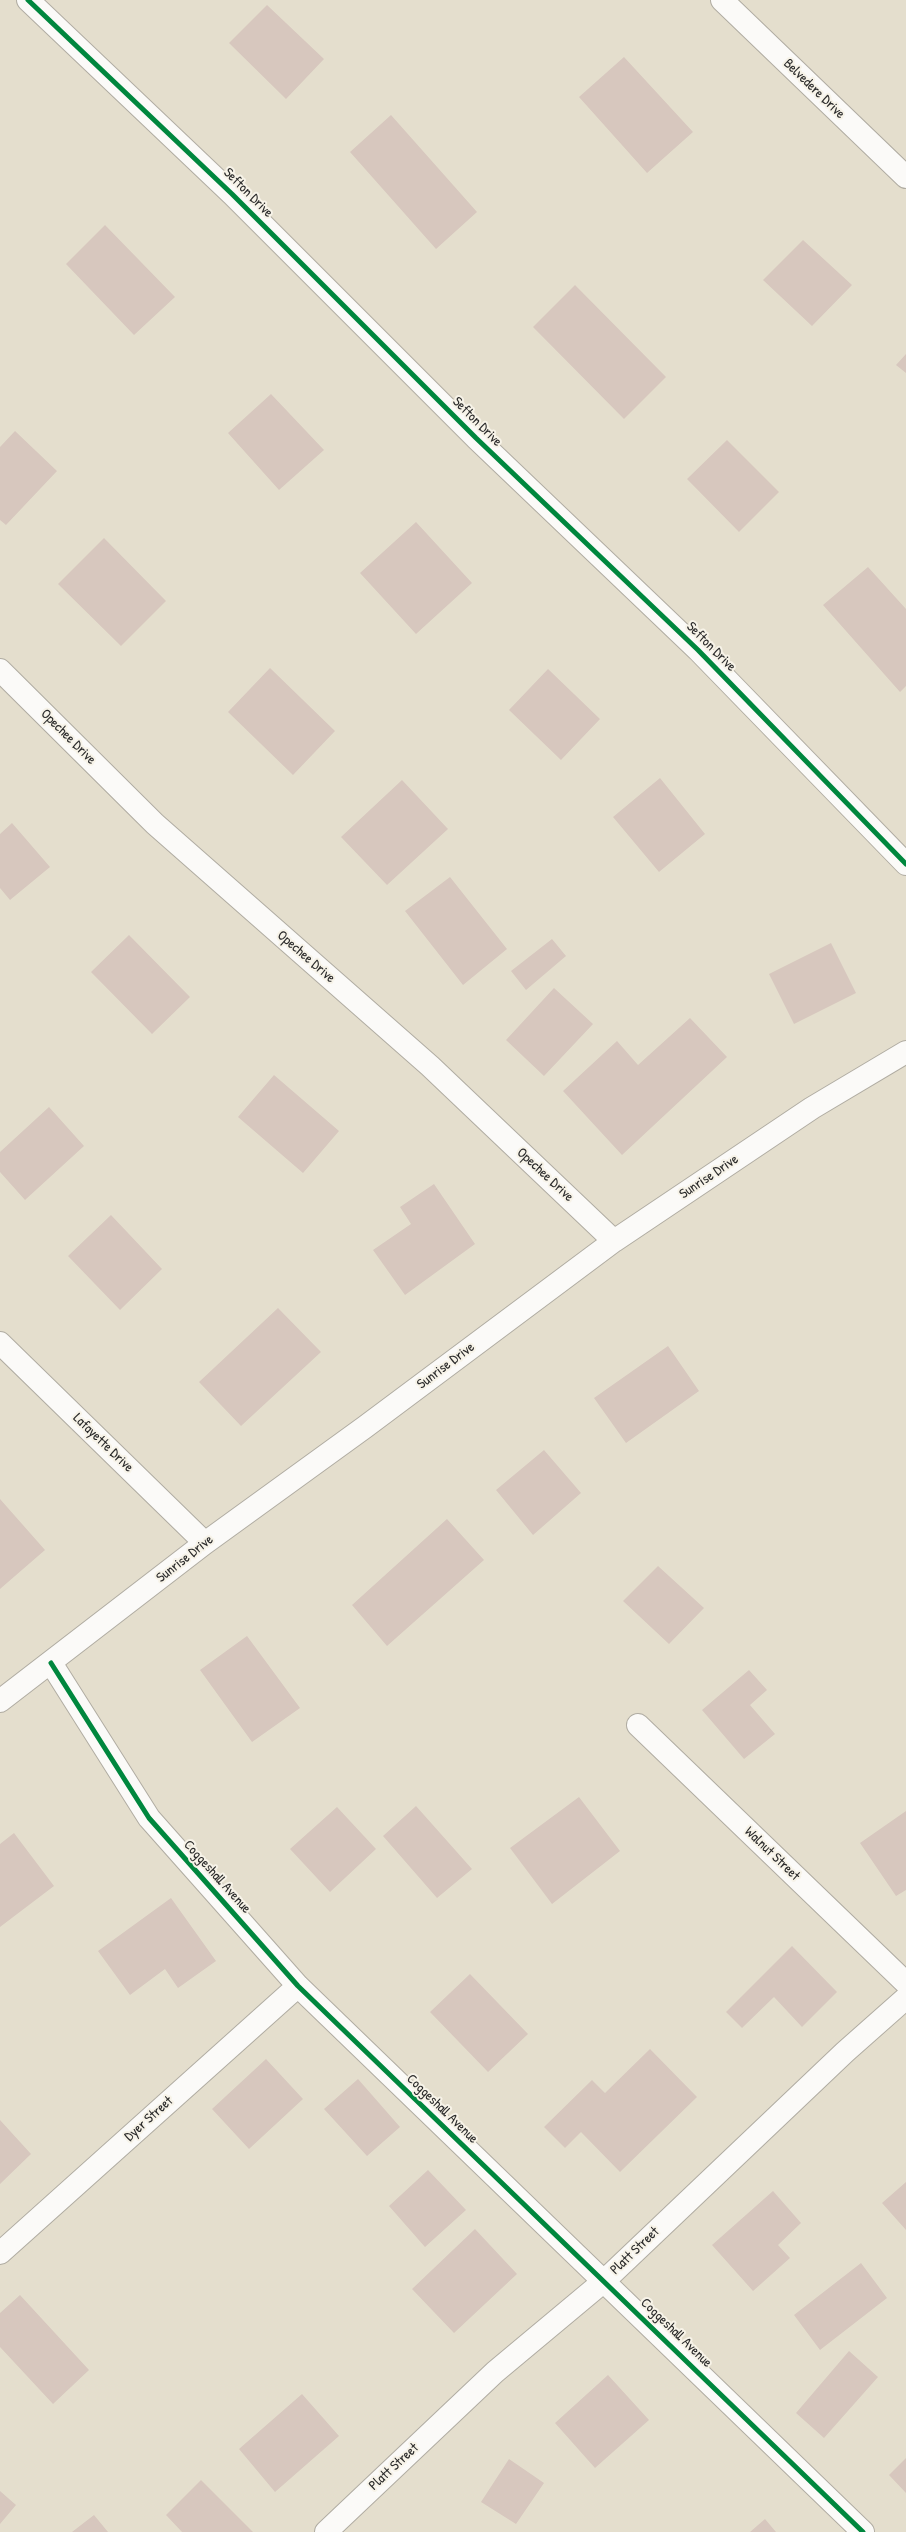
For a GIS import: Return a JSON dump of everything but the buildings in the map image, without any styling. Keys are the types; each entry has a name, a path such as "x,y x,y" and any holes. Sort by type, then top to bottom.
{"street":[{"name":"Sefton Drive","path":"28,0 232,194 476,438 698,650 906,864"},
{"name":"Belvedere Drive","path":"722,0 906,177"},
{"name":"Opechee Drive","path":"0,670 155,824 430,1066 614,1241"},
{"name":"Sunrise Drive","path":"0,1701 205,1543 365,1427 614,1241 812,1108 906,1052"},
{"name":"Lafayette Drive","path":"0,1343 205,1543"},
{"name":"Coggeshall Avenue","path":"51,1663 149,1818 298,1986 864,2532"},
{"name":"Walnut Street","path":"638,1725 906,1983"},
{"name":"Dyer Street","path":"0,2253 298,1986"},
{"name":"Platt Street","path":"326,2532 495,2372 604,2281 839,2057 906,1998"}],"cycle path":[{"path":"28,0 232,194 476,438 698,650 906,864"},
{"path":"51,1663 149,1818 298,1986 863,2532"}]}
